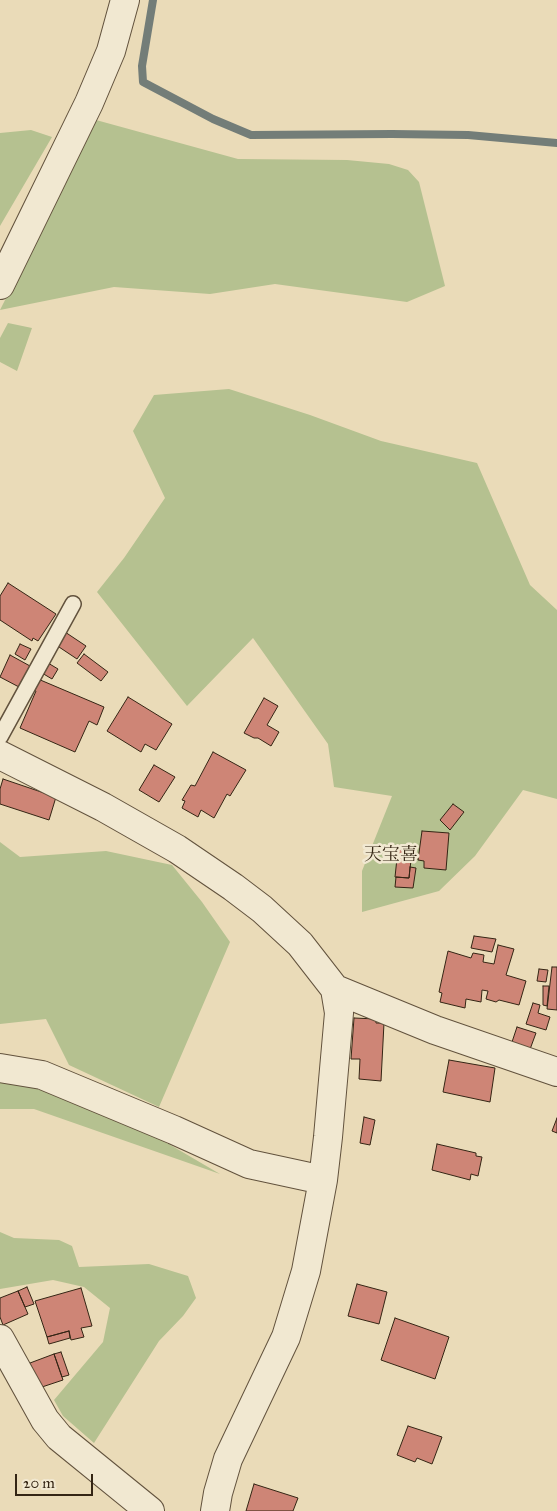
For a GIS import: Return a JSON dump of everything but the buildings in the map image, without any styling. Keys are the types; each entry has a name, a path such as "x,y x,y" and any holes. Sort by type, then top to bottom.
{"street":[{"path":"0,285 89,103 111,50 125,0"},
{"path":"0,755 102,807 178,849 226,882 262,909 300,944 335,989 339,1013 333,1088 323,1180 306,1271 286,1337 228,1459 215,1511"},
{"path":"335,989 436,1030 557,1072"},
{"path":"0,1068 42,1075 174,1130 249,1164 323,1180"},
{"path":"0,1339 45,1420 59,1438 150,1511"}],"lane":[{"path":"0,738 72,604"}],"green space":[{"path":"96,120 238,159 347,160 389,164 408,170 419,182 445,286 407,302 275,284 210,294 114,287 0,310"},
{"path":"31,130 52,137 0,226 0,133"},
{"path":"8,323 32,328 17,371 0,362 0,338"},
{"path":"229,389 310,415 381,441 477,463 530,585 557,610 557,799 523,790 475,856 439,891 362,912 362,871 392,796 334,787 328,744 253,638 187,706 97,592 124,558 165,498 133,431 154,395"},
{"path":"0,842 20,857 106,851 172,865 202,902 230,942 159,1107 69,1065 46,1019 0,1024"},
{"path":"0,1079 35,1088 126,1119 220,1174 34,1109 0,1109"},
{"path":"0,1232 14,1238 59,1240 72,1246 79,1267 149,1264 188,1276 196,1298 183,1316 159,1341 94,1443 63,1416 54,1400 103,1342 110,1308 84,1287 53,1280 0,1289"}],"waterway":[{"path":"153,0 142,66 143,82 213,119 251,135 468,135 557,143"}],"district":[{"name":"天宝喜","path":"391,856"}]}
